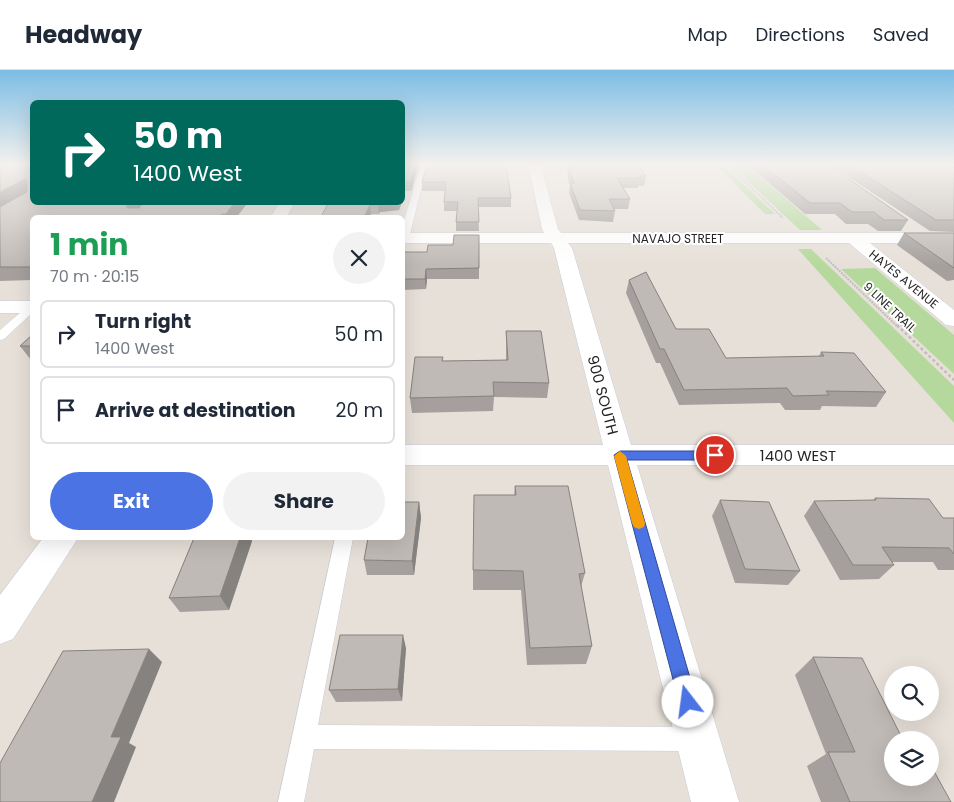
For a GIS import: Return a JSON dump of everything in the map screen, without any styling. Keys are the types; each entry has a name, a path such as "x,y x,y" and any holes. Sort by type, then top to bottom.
{"street":[{"name":"900 SOUTH","path":"542,198 550,229 563,248 715,802"},
{"path":"907,225 926,238"},
{"name":"NAVAJO STREET","path":"405,238 954,238"},
{"name":"HAYES AVENUE","path":"853,238 954,320"},
{"path":"0,307 30,307"},
{"name":"1400 WEST","path":"405,455 954,455"},
{"path":"0,626 60,540"}],"lane":[{"path":"405,231 414,198"},
{"path":"0,336 30,309"},
{"path":"291,802 344,540"},
{"path":"304,737 698,739"}],"path":[{"path":"762,198 784,219"},
{"name":"9 LINE TRAIL","path":"821,254 954,380"}],"green space":[{"path":"749,198 758,198 775,214 765,214"},
{"path":"766,198 785,198 822,230 800,230"},
{"path":"798,249 811,249 954,386 954,423"},
{"path":"875,268 954,335 954,374 841,269"}],"building":[{"path":"16,198 30,198 30,205 127,205 127,208 139,208 142,205 233,205 226,214 221,215 30,215 30,267 0,267 0,207"},
{"path":"444,198 478,198 479,222 456,222 458,202 444,202"},
{"path":"576,198 630,199 609,199 615,211 580,210"},
{"path":"804,198 876,198 908,220 884,220 874,212 852,212 840,203 810,203"},
{"path":"902,198 954,198 954,220 936,220"},
{"path":"327,205 370,205 365,215 322,215"},
{"path":"904,233 954,233 954,268"},
{"path":"454,235 479,235 479,268 426,269 425,279 405,279 405,252 427,252 428,245 453,245"},
{"path":"646,272 676,329 709,329 726,358 824,356 821,352 854,353 886,392 826,391 829,395 793,396 787,388 684,390 664,349 660,349 629,280"},
{"path":"506,331 541,331 549,383 493,382 494,396 410,398 415,357 443,357 442,361 508,360"},
{"path":"30,337 30,346 20,346"},
{"path":"515,486 568,486 585,573 579,574 592,646 530,648 523,571 473,570 474,495 516,495"},
{"path":"875,498 929,499 943,518 954,518 954,554 949,548 882,547 894,565 853,565 814,501 876,500"},
{"path":"720,500 769,502 800,571 745,569"},
{"path":"405,502 419,502 412,561 364,560 368,540 405,540"},
{"path":"193,540 239,540 220,596 169,598"},
{"path":"340,635 403,635 398,689 329,690"},
{"path":"149,649 111,737 121,737 92,802 0,802 0,763 63,651"},
{"path":"813,657 862,658 884,702 884,721 894,721 898,731 884,731 884,786 939,786 939,780 951,802 850,802 828,752 855,752"}],"slow traffic":[{"path":"620,456 639,523"}],"route":[{"path":"688,702 620,455 715,455"}]}
